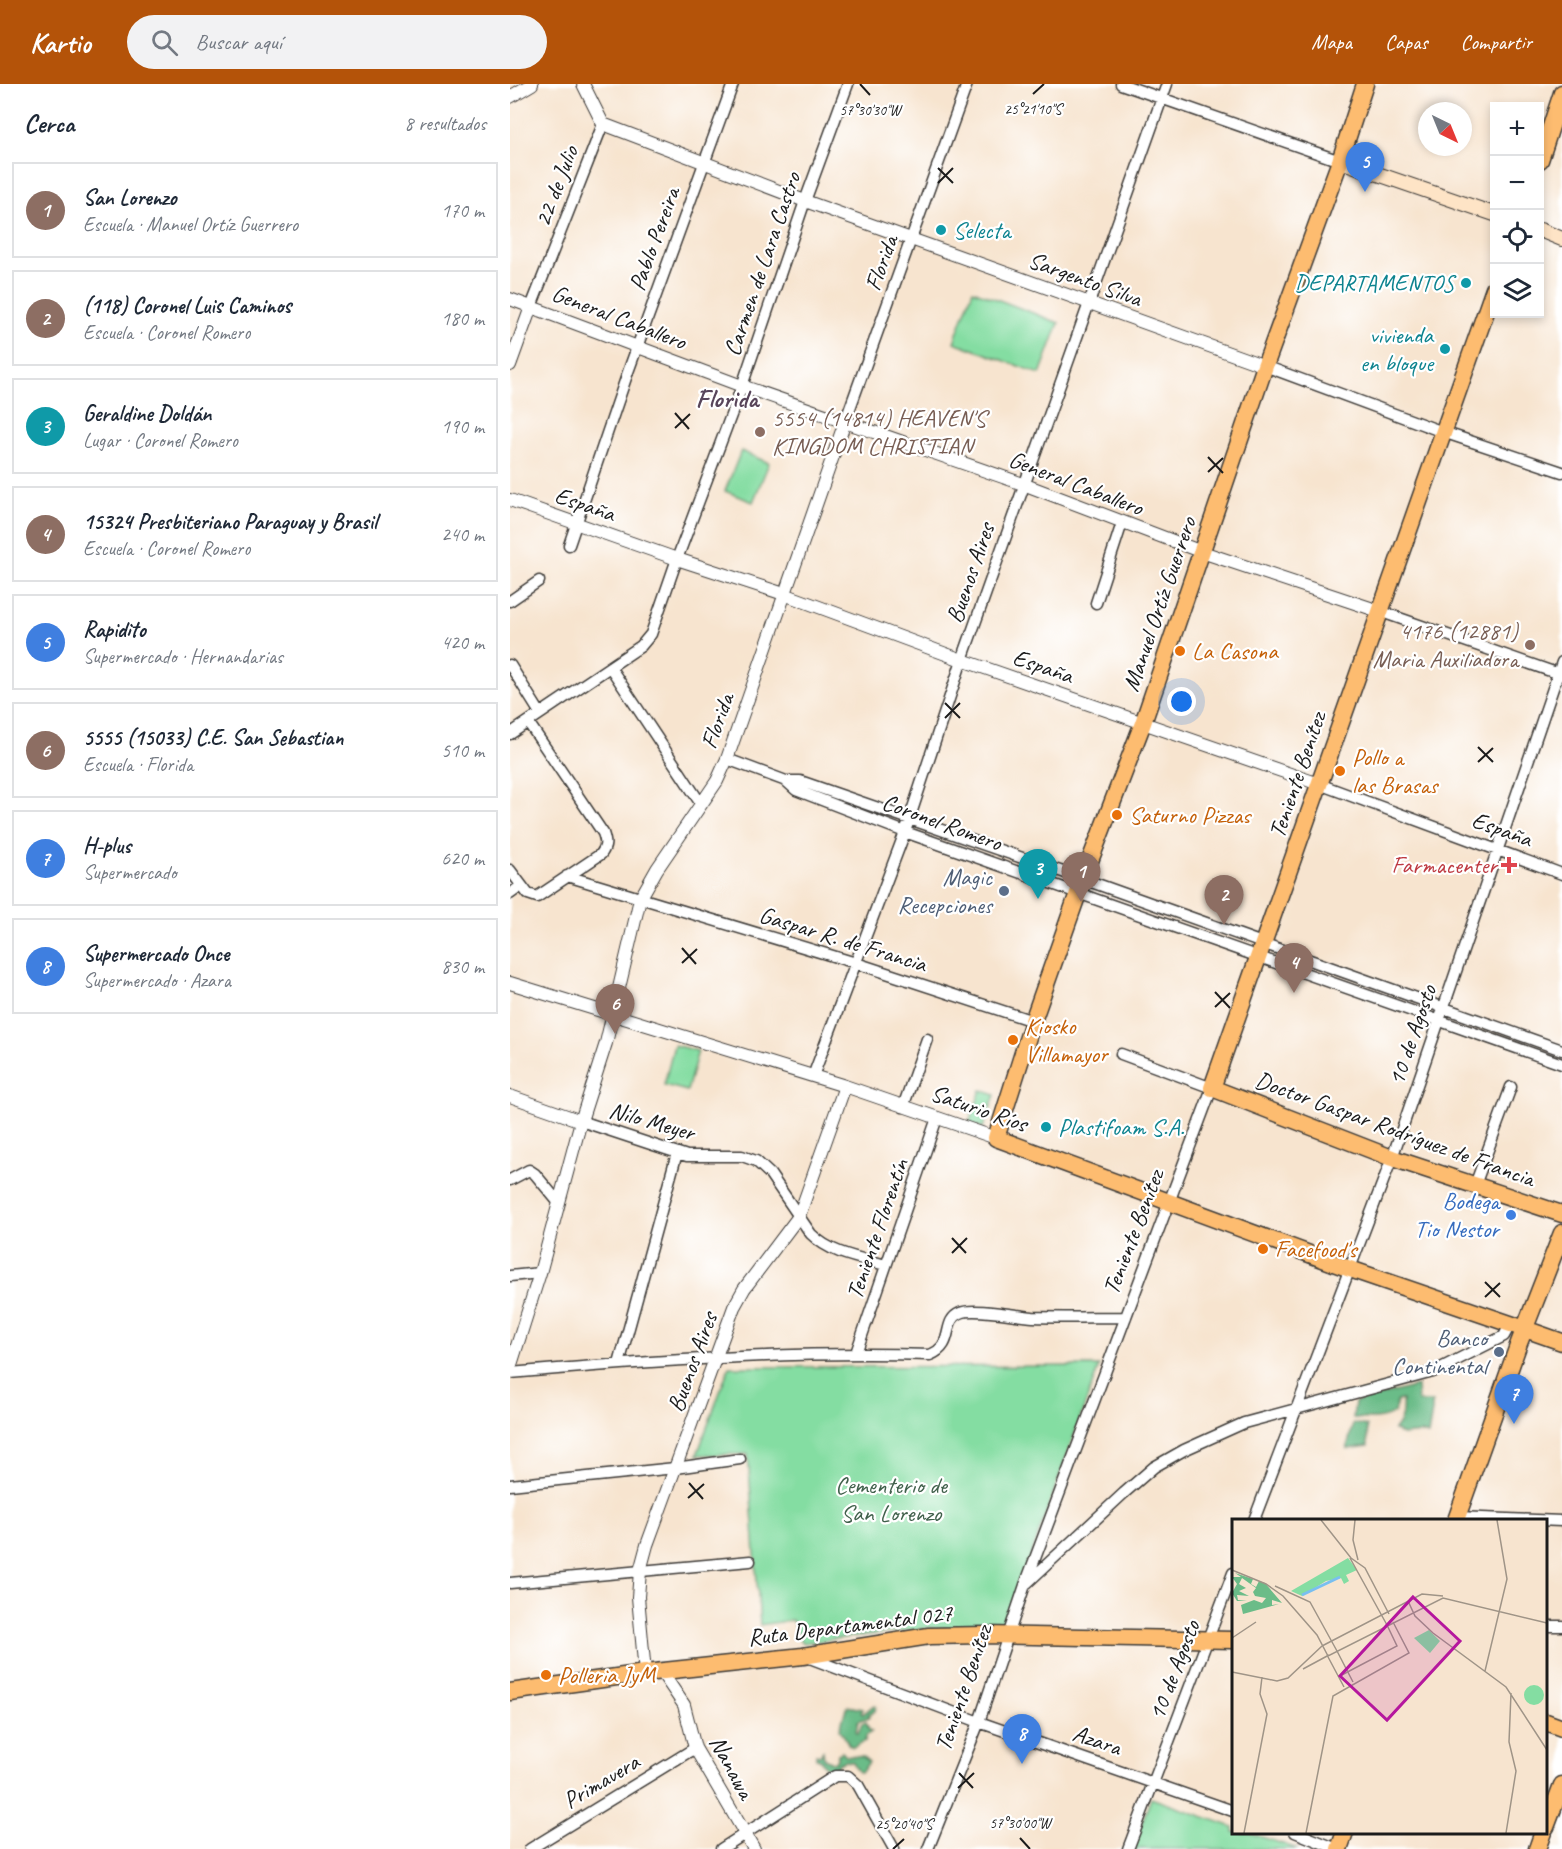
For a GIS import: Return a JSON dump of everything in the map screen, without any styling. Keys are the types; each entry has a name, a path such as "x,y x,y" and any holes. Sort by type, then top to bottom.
{"main road":[{"name":"Manuel Ortíz Guerrero","path":"996,1138 1033,1021 1143,723 1265,366 1340,161 1365,84"},
{"path":"1540,156 1562,93"},
{"path":"1340,161 1490,213"},
{"path":"1544,232 1562,239"},
{"name":"Teniente Benítez","path":"1212,1088 1262,950 1378,611 1490,300"},
{"name":"Doctor Gaspar Rodríguez de Francia","path":"1212,1088 1392,1158 1562,1214"},
{"name":"Saturio Ríos","path":"996,1138 1350,1269 1515,1333 1562,1342"},
{"path":"1456,1519 1515,1333 1562,1233"},
{"name":"Ruta Departamental 027","path":"510,1692 653,1672 803,1656 929,1636 1232,1640"},
{"path":"1547,1723 1562,1728"},
{"path":"1547,1822 1562,1785"},
{"path":"1338,1849 1344,1834"},
{"path":"1537,1849 1544,1834"}],"street":[{"path":"510,97 532,84"},
{"path":"583,84 603,124"},
{"name":"Pablo Pereira","path":"569,545 733,84"},
{"name":"Carmen de Lara Castro","path":"510,734 641,646 651,634 742,386 848,84"},
{"name":"Florida","path":"510,1368 540,1273 581,1121 606,1043 640,899 657,869 717,781 727,759 845,422 968,84"},
{"path":"1121,84 1340,161"},
{"name":"Buenos Aires","path":"813,1076 905,832 1023,484 1167,84"},
{"name":"Sargento Silva","path":"603,124 806,201 1443,432 1562,472"},
{"name":"22 de Julio","path":"510,365 603,124"},
{"name":"General Caballero","path":"510,299 742,386 1023,484 1202,552 1560,675"},
{"name":"España","path":"510,500 784,594 962,660 1319,784 1562,874"},
{"path":"1096,603 1122,523"},
{"path":"510,601 538,581"},
{"name":"10 de Agosto","path":"1255,1519 1392,1158 1497,849 1560,675 1562,662"},
{"path":"510,665 540,713"},
{"path":"610,667 701,804"},
{"path":"510,870 528,894 537,897 601,854 606,841 528,722"},
{"name":"Coronel Romero","path":"727,759 786,781 800,781 905,832 1081,886"},
{"name":"Coronel Romero","path":"839,801 908,819 1081,886 1262,950 1444,1008 1562,1050"},
{"name":"Gaspar R. de Francia","path":"567,876 856,963 1033,1021"},
{"path":"510,894 521,886"},
{"name":"Coronel Romero","path":"1262,950 1440,1020 1562,1064"},
{"name":"Saturio Ríos","path":"510,983 845,1086 996,1138"},
{"path":"903,1107 927,1039"},
{"path":"1121,1054 1212,1088"},
{"name":"Buenos Aires","path":"653,1672 638,1597 640,1571 734,1307 744,1289 799,1216 845,1086"},
{"path":"1474,1185 1511,1087"},
{"name":"Teniente Benítez","path":"928,1849 979,1722 1025,1585 1212,1088"},
{"name":"Nilo Meyer","path":"510,1096 687,1156 742,1156 756,1161 770,1174 811,1234 819,1242 837,1251 886,1266"},
{"name":"Teniente Florentín","path":"856,1353 937,1118"},
{"path":"619,1364 677,1153"},
{"path":"510,1180 529,1170 559,1203"},
{"path":"510,1276 540,1273"},
{"path":"510,1373 715,1359 856,1353 930,1355 944,1346 951,1321 959,1313 971,1311 1034,1317 1126,1317"},
{"path":"1025,1585 1078,1534 1154,1467 1212,1436 1244,1423 1433,1372 1515,1333"},
{"path":"510,1485 740,1459"},
{"path":"1547,1521 1562,1521"},
{"path":"510,1583 750,1561"},
{"name":"10 de Agosto","path":"1128,1849 1232,1576"},
{"path":"846,1671 850,1648"},
{"name":"Azara","path":"803,1656 979,1722 1232,1811"},
{"name":"Nanawa","path":"653,1672 684,1705 695,1748 754,1849"},
{"name":"Primavera","path":"530,1849 695,1748"},
{"path":"721,1849 835,1776 848,1776 858,1785 894,1849"},
{"path":"1298,1834 1338,1849"}],"green space":[{"path":"973,290 1059,323 1040,374 954,342"},
{"path":"741,451 769,463 753,502 725,491"},
{"path":"674,1045 698,1051 687,1091 664,1085"},
{"path":"981,1090 995,1095 983,1128 969,1123"},
{"name":"Cementerio de San Lorenzo","path":"1099,1366 1005,1627 930,1628 802,1643 792,1620 760,1625 748,1454 697,1455 729,1367"},
{"path":"1417,1386 1418,1402 1432,1402 1428,1435 1422,1433 1402,1435 1394,1430 1401,1416 1402,1400 1397,1401 1394,1413 1385,1417 1353,1418 1355,1402"},
{"path":"1353,1423 1367,1426 1368,1446 1347,1449"},
{"path":"874,1705 876,1706 875,1711 869,1714 869,1717 858,1721 856,1731 858,1733 862,1723 866,1722 869,1730 872,1731 866,1736 865,1741 853,1747 849,1745 840,1729 846,1708 848,1706 863,1709 861,1713 863,1714"},
{"path":"823,1751 824,1758 834,1763 838,1754 842,1752 846,1756 863,1757 869,1762 861,1773 853,1762 845,1761 838,1764 839,1772 834,1774 820,1759 816,1758 816,1754 820,1755"},
{"path":"1151,1798 1232,1827 1232,1834 1253,1834 1298,1849 1132,1849"}],"place":[{"name":"Rapidito","path":"1365,192"},
{"name":"Selecta","path":"941,230"},
{"name":"DEPARTAMENTOS","path":"1466,283"},
{"name":"vivienda en bloque","path":"1445,349"},
{"name":"5554 (14814) HEAVEN'S KINGDOM CHRISTIAN","path":"760,432"},
{"name":"4176 (12881) Maria Auxiliadora","path":"1530,645"},
{"name":"La Casona","path":"1180,651"},
{"name":"Pollo a las Brasas","path":"1340,771"},
{"name":"Saturno Pizzas","path":"1117,815"},
{"name":"Farmacenter","path":"1509,865"},
{"name":"Magic Recepciones","path":"1004,891"},
{"name":"Geraldine Doldán","path":"1038,899"},
{"name":"San Lorenzo","path":"1081,902"},
{"name":"(118) Coronel Luis Caminos","path":"1224,925"},
{"name":"15324 Presbiteriano Paraguay y Brasil","path":"1294,993"},
{"name":"5555 (15033) C.E. San Sebastian","path":"615,1034"},
{"name":"Kiosko Villamayor","path":"1013,1040"},
{"name":"Plastifoam S.A.","path":"1046,1127"},
{"name":"Bodega Tio Nestor","path":"1511,1215"},
{"name":"Facefood's","path":"1263,1249"},
{"name":"Banco Continental","path":"1499,1352"},
{"name":"H-plus","path":"1514,1424"},
{"name":"Polleria JyM","path":"546,1675"},
{"name":"Supermercado Once","path":"1022,1764"}],"district":[{"name":"Florida","path":"727,398"}]}
